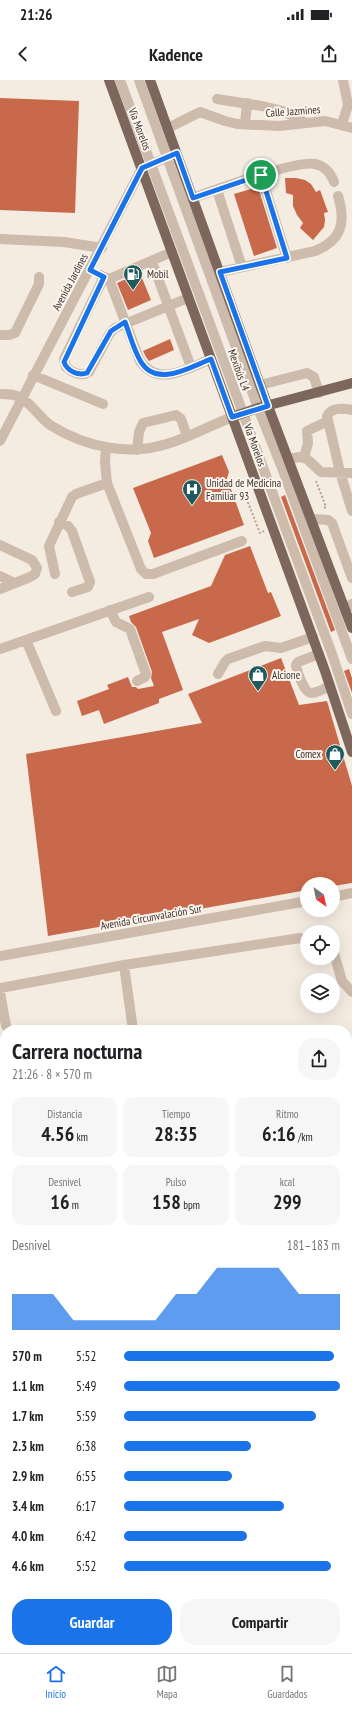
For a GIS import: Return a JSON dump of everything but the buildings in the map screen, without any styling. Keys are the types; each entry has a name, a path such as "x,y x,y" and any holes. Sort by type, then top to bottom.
{"main road":[{"name":"Vía Morelos","path":"109,80 146,166 172,252 188,298 313,637 352,752"},
{"path":"150,80 168,128 172,155 193,198 260,385 263,407 288,459 349,607 352,628"},
{"path":"232,417 352,383"}],"street":[{"name":"Mexibús L4","path":"120,80 146,166 243,413 333,657 352,714"},
{"name":"Mexibús L4","path":"139,80 172,155 263,407 284,473 352,659"},
{"path":"342,124 348,105 343,80"},
{"path":"217,99 247,103 283,112 304,122"},
{"path":"245,124 247,103"},
{"name":"Calle Jazmines","path":"168,128 200,112 225,122 279,126 304,122 325,121 342,124 352,128"},
{"path":"146,166 172,155"},
{"path":"193,198 291,166 313,163 326,169 334,182"},
{"name":"Avenida Jardines","path":"0,441 33,375 146,166"},
{"path":"261,175 287,258"},
{"path":"217,190 242,267"},
{"path":"220,272 287,258 324,247 333,241 338,234 342,217 338,196"},
{"path":"0,239 64,242 102,248"},
{"path":"172,252 152,262 107,278 64,359 66,367 78,374 87,373 111,331 125,322 188,298"},
{"path":"152,262 191,367"},
{"path":"90,270 107,278 140,361 147,369 164,376 211,359"},
{"path":"0,335 15,333 39,284 39,277"},
{"path":"260,385 307,372 314,377 319,393"},
{"path":"33,375 103,404"},
{"path":"0,394 22,398 38,416 51,425 80,440 106,448 137,450 164,445 232,417"},
{"path":"352,410 340,409 330,412 327,416 340,472 352,511"},
{"path":"137,450 140,428 146,421 176,415 181,419 187,436"},
{"path":"304,458 308,443 307,431 328,421"},
{"path":"106,448 104,462 107,483 141,569 146,574 153,574 242,542"},
{"path":"288,459 300,457 304,458 321,472 352,473"},
{"path":"54,574 48,547 59,522 74,495 107,483"},
{"path":"312,519 328,520 332,523 352,578"},
{"path":"59,522 68,526 72,531 90,582 88,587 72,592"},
{"path":"0,544 32,560 36,565 37,571 33,576 0,589"},
{"path":"0,576 14,583"},
{"path":"0,649 149,597"},
{"path":"110,610 116,622 129,628 131,631 146,674 145,678 137,681"},
{"path":"218,674 228,659 265,646 281,648 313,637"},
{"path":"26,640 56,711"},
{"path":"319,654 298,662 296,669 304,688 308,692 312,693 330,686"},
{"path":"340,896 352,893"},
{"name":"Avenida Circunvalación Sur","path":"0,956 300,902"},
{"path":"0,988 124,965 300,938"},
{"path":"124,965 132,1025"},
{"path":"337,965 342,981 352,992"},
{"path":"0,992 6,1025"}],"path":[{"path":"314,477 326,507 320,509"}],"place":[{"name":"Mobil","path":"133,291"},
{"name":"Unidad de Medicina Familiar 93","path":"192,506"},
{"name":"Alcione","path":"258,692"},
{"name":"Comex","path":"335,771"}],"route":[{"path":"177,153 193,198 261,175 287,258 220,272 268,406 232,417 211,359 164,376 147,369 140,361 125,322 111,331 89,372 78,374 64,365 64,359 104,277 90,270 142,168 177,153"}]}
